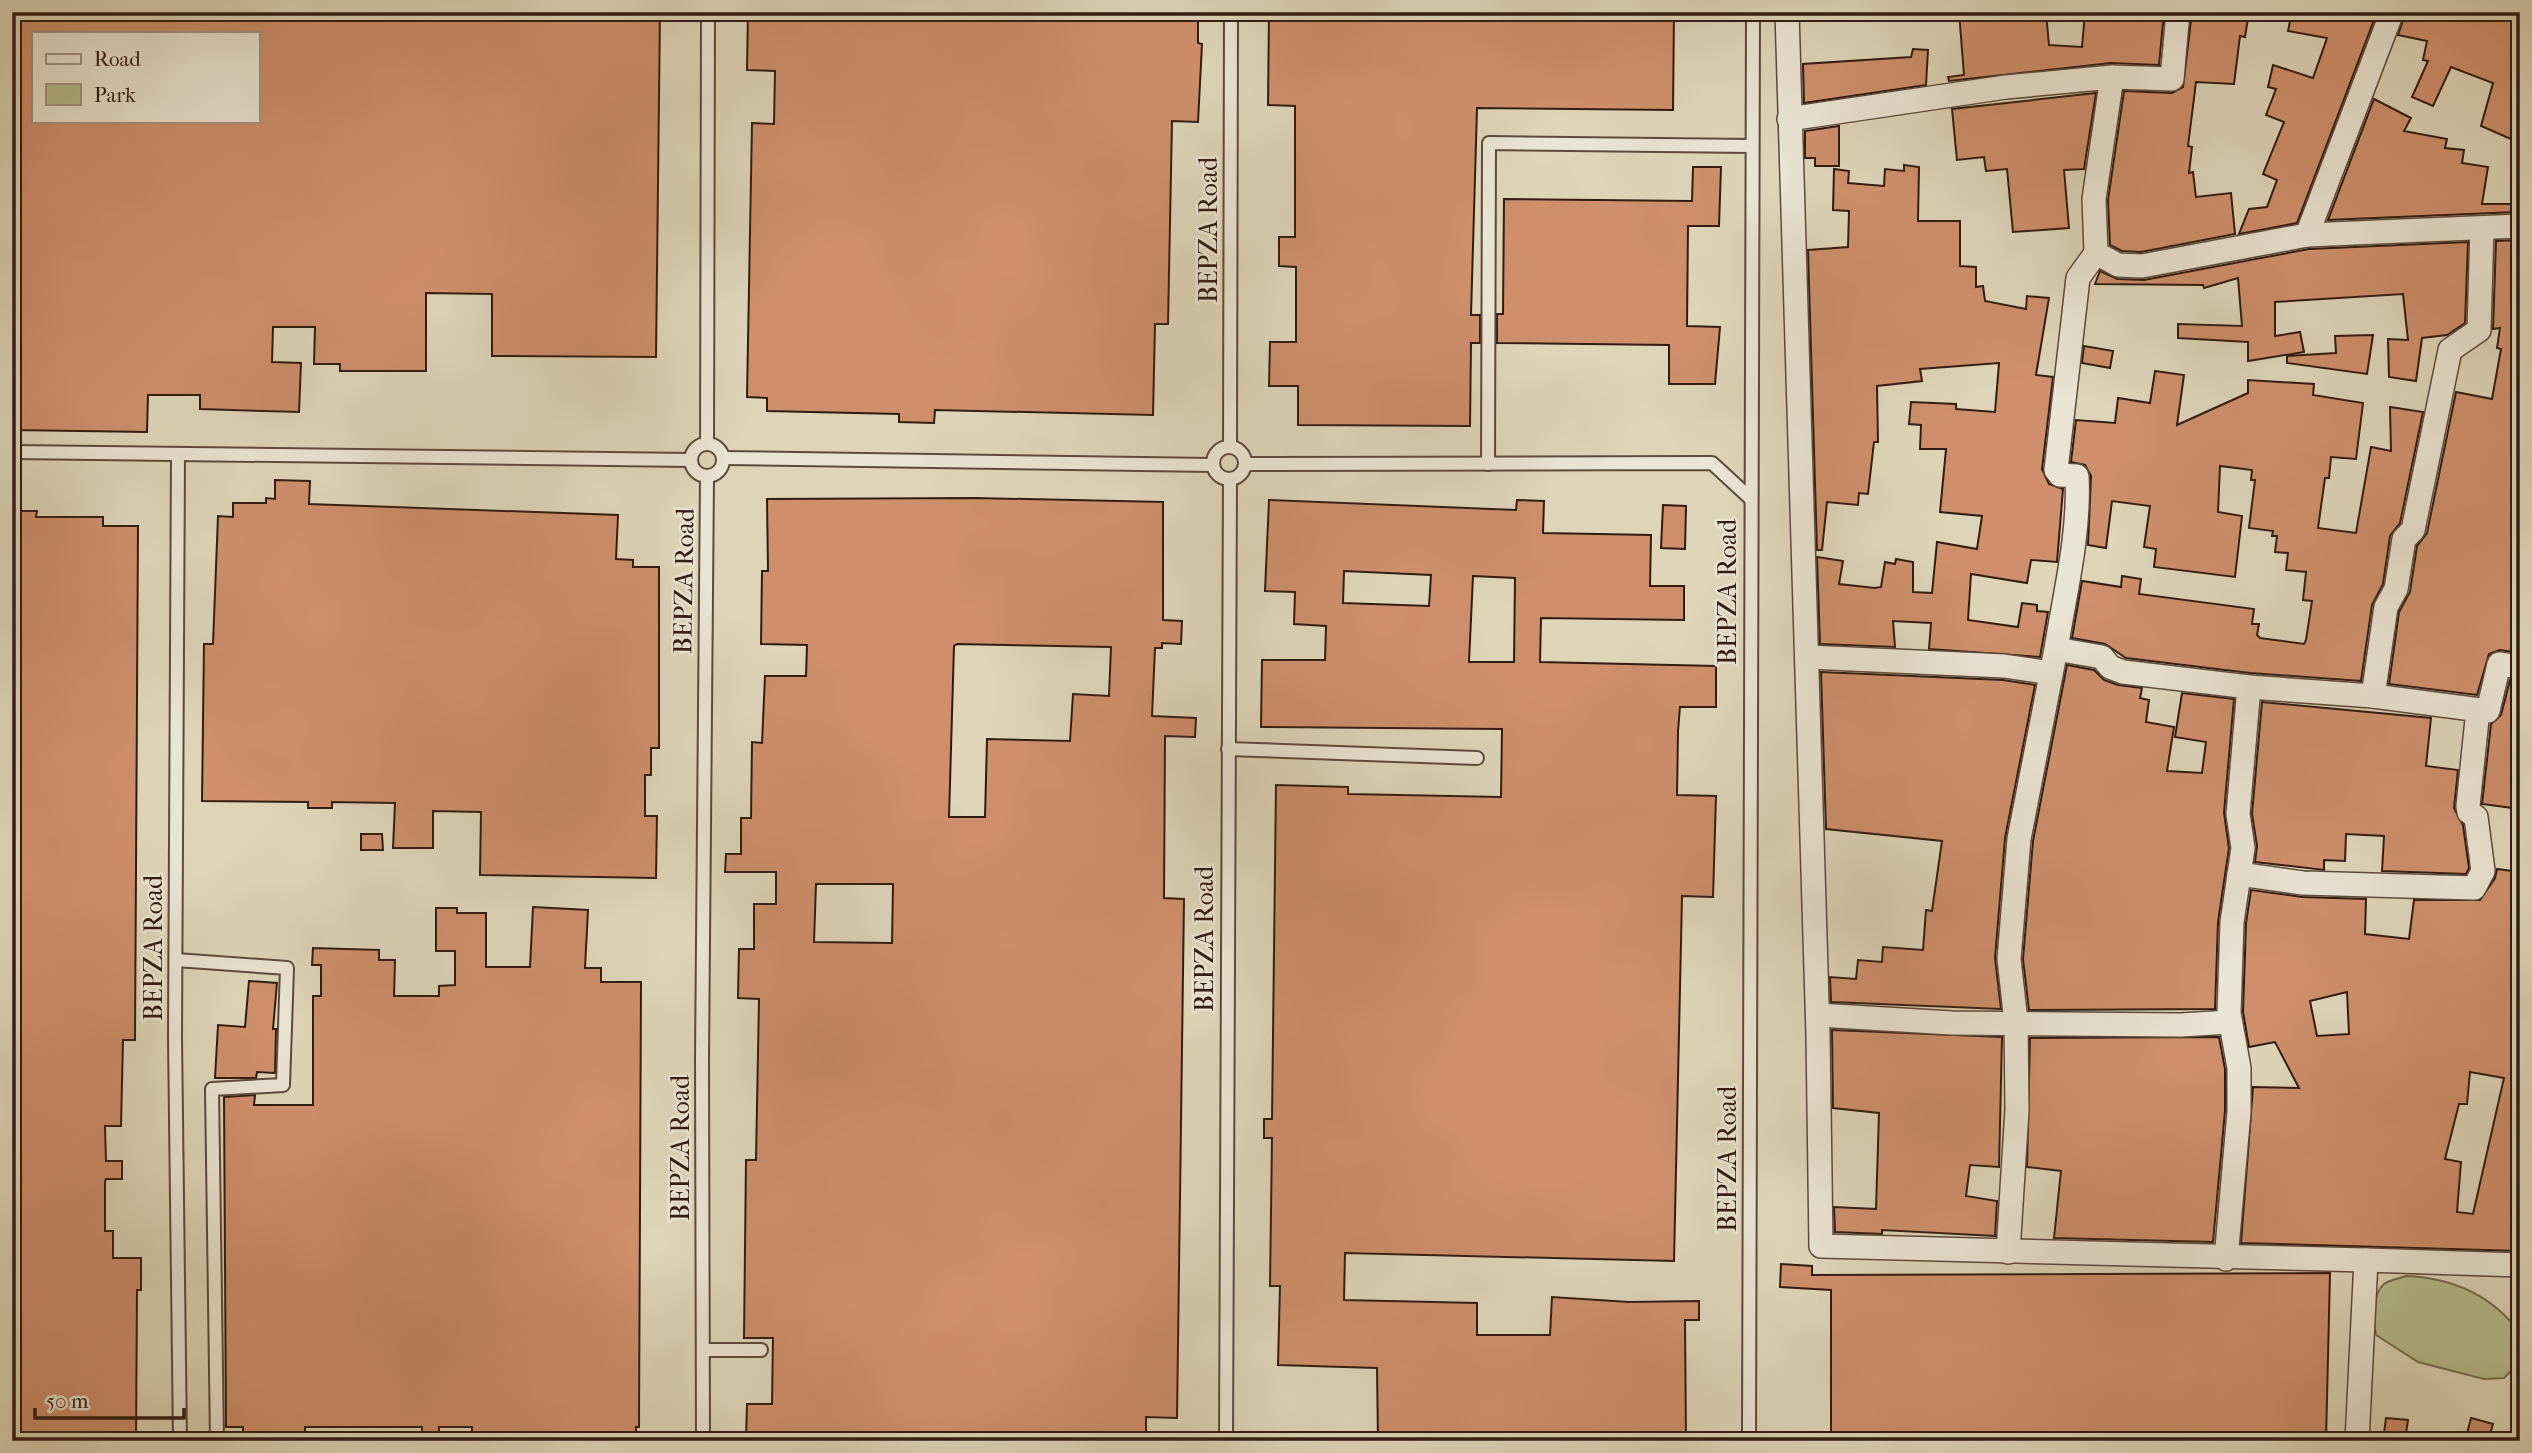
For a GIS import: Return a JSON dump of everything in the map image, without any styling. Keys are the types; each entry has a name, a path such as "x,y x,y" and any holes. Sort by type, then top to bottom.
{"street":[{"path":"1787,12 1818,1015 1821,1246 2520,1265"},
{"path":"1789,119 2006,87 2112,77 2172,79 2178,12"},
{"path":"2307,234 2392,12"},
{"path":"2008,1252 2017,1110 2016,1022 2009,959 2018,839 2056,649 2073,543 2077,476 2060,475 2056,470 2078,278 2096,253 2094,199 2112,77"},
{"path":"2096,253 2118,265 2142,266 2307,234 2520,226"},
{"path":"2373,696 2386,607 2396,589 2404,539 2413,530 2450,350 2479,330 2482,228"},
{"path":"2056,649 2102,657 2110,667 2123,672 2249,687 2373,696 2478,710 2491,709 2500,664 2520,667"},
{"path":"1808,657 2004,666 2051,673"},
{"path":"2226,1259 2239,1112 2239,1068 2230,1022 2232,922 2243,848 2238,814 2249,687"},
{"path":"2239,874 2303,883 2474,888 2483,872 2476,817 2469,812 2468,806 2478,710"},
{"path":"1818,1015 1952,1023 2181,1025 2230,1022"},
{"path":"2357,1441 2366,1260"}],"lane":[{"path":"707,444 708,12"},
{"name":"BEPZA Road","path":"1230,447 1231,12"},
{"name":"BEPZA Road","path":"1749,1441 1752,12"},
{"path":"1488,464 1489,144 1752,146"},
{"path":"12,452 691,460 697,448 707,444 718,448 723,458 1213,465"},
{"path":"1230,447 1241,452 1245,464 1243,472 1230,479 1218,475 1213,465 1220,450 1230,447"},
{"name":"BEPZA Road","path":"178,454 176,960 180,1441"},
{"name":"BEPZA Road","path":"691,460 696,473 707,477 721,469 723,458"},
{"name":"BEPZA Road","path":"1245,464 1712,463 1750,498"},
{"name":"BEPZA Road","path":"703,1441 702,1044 707,477"},
{"name":"BEPZA Road","path":"1226,1441 1230,479"},
{"path":"1228,749 1477,758"},
{"path":"176,960 287,968 283,1086 212,1088 217,1441"},
{"path":"704,1350 761,1350"}],"green space":[{"path":"2406,1276 2455,1285 2497,1308 2520,1333 2520,1362 2504,1378 2484,1379 2418,1362 2376,1335 2374,1308 2377,1294 2384,1284"}],"building":[{"path":"12,12 660,12 656,357 492,356 492,294 426,293 426,371 340,371 340,364 314,364 315,327 273,327 272,362 301,363 299,412 200,409 200,395 148,395 147,432 12,430"},
{"path":"748,12 1198,12 1198,43 1202,44 1198,122 1172,121 1168,324 1155,324 1153,415 935,410 934,423 899,422 899,414 767,411 767,398 747,397 752,123 774,124 775,71 747,70"},
{"path":"1269,12 1674,12 1673,110 1477,108 1471,315 1480,315 1480,343 1471,343 1470,426 1298,425 1298,386 1269,386 1270,342 1296,342 1296,267 1279,266 1279,237 1295,237 1295,106 1268,105"},
{"path":"1959,12 2046,12 2049,45 2082,47 2085,12 2164,12 2159,65 2111,63 1949,81 1948,77 1964,75"},
{"path":"2192,12 2249,12 2245,37 2240,36 2234,84 2196,82 2188,146 2192,147 2189,173 2193,172 2196,197 2231,193 2235,234 2141,252 2122,251 2110,245 2108,200 2124,91 2172,93 2183,87"},
{"path":"2292,12 2377,12 2297,223 2239,234 2249,209 2267,207 2277,180 2263,174 2284,122 2266,115 2276,89 2268,87 2273,65 2313,78 2327,38 2288,31"},
{"path":"2406,12 2520,12 2520,143 2481,126 2493,83 2451,67 2433,106 2412,97 2428,61 2423,60 2427,41 2398,35"},
{"path":"1913,49 1928,50 1926,85 1804,103 1803,64 1911,57"},
{"path":"2096,93 2084,169 2064,170 2069,228 2013,232 2007,169 1986,171 1984,157 1957,160 1952,109"},
{"path":"2374,99 2411,118 2404,131 2447,139 2445,148 2464,150 2462,163 2488,167 2482,204 2516,204 2516,212 2328,220"},
{"path":"1839,126 1839,166 1815,166 1815,158 1805,158 1805,131"},
{"path":"1904,165 1919,167 1918,221 1960,221 1960,266 1976,267 1976,287 1983,286 1985,301 2026,309 2027,296 2049,298 2036,375 2053,377 2042,469 2049,484 2063,489 2057,562 2031,560 2027,583 1971,574 1968,620 2018,627 2022,603 2037,605 2037,611 2048,612 2040,657 1929,649 1931,623 1893,621 1895,647 1820,644 1817,557 1843,561 1839,584 1875,588 1881,587 1885,562 1895,564 1896,559 1913,562 1913,592 1932,593 1937,542 1977,549 1982,516 1940,512 1946,449 1920,449 1921,425 1909,424 1911,402 1956,404 1956,409 1995,412 1999,363 1920,369 1922,381 1877,386 1878,442 1874,442 1868,494 1859,493 1858,505 1827,502 1822,550 1817,550 1808,250 1848,247 1849,211 1833,210 1834,169 1849,171 1848,183 1884,186 1885,169 1904,171"},
{"path":"1693,167 1721,167 1719,226 1688,226 1687,326 1720,327 1715,384 1669,384 1669,345 1497,343 1497,314 1503,314 1504,199 1692,201"},
{"path":"2520,240 2520,653 2500,650 2489,654 2477,695 2389,684 2399,612 2410,592 2417,546 2427,533 2456,392 2492,399 2501,349 2497,348 2500,328 2493,329 2496,241"},
{"path":"2468,242 2465,323 2447,335 2422,338 2416,381 2389,377 2388,339 2408,340 2403,294 2275,302 2275,336 2300,332 2304,352 2248,361 2248,342 2178,338 2178,324 2242,326 2238,278 2204,288 2203,285 2095,284 2100,271 2117,279 2144,280 2309,249"},
{"path":"2373,335 2367,374 2287,363 2287,356 2336,353 2335,336"},
{"path":"2084,346 2113,351 2110,368 2082,363"},
{"path":"2155,371 2184,375 2177,425 2248,393 2248,380 2314,384 2313,395 2363,403 2356,459 2331,457 2329,478 2325,478 2318,528 2356,533 2371,447 2391,451 2390,407 2423,412 2400,523 2390,536 2383,584 2372,605 2361,681 2250,673 2126,658 2105,644 2072,638 2082,581 2121,587 2122,576 2141,579 2139,594 2254,609 2252,624 2259,624 2257,635 2260,638 2304,644 2306,640 2312,601 2303,600 2306,572 2286,570 2288,553 2275,552 2277,536 2272,536 2273,531 2249,528 2255,480 2251,480 2252,470 2220,466 2218,512 2242,516 2235,577 2154,567 2156,549 2144,547 2150,506 2112,501 2106,548 2088,545 2091,476 2085,465 2071,462 2076,420 2115,423 2118,398 2150,403"},
{"path":"275,480 310,481 309,504 618,515 616,559 633,560 633,567 659,567 659,748 651,748 651,775 645,775 645,816 657,816 656,878 480,875 481,812 433,811 433,848 393,848 395,803 332,802 332,808 308,808 308,802 202,801 204,644 213,644 218,516 233,517 233,503 266,503 266,498 275,499"},
{"path":"976,498 1163,502 1163,620 1182,621 1181,644 1162,643 1162,648 1155,648 1152,716 1196,718 1195,737 1165,736 1164,898 1184,899 1177,1418 1146,1417 1146,1441 746,1441 747,1404 772,1404 773,1338 744,1338 746,1160 756,1160 759,999 738,998 739,949 754,949 754,904 776,904 776,872 725,872 726,854 741,854 741,818 751,818 752,742 762,743 765,676 806,676 807,645 761,644 762,571 768,571 767,499","holes":["954,646 1111,647 1109,696 1073,694 1070,741 987,739 985,817 949,817","816,884 893,884 892,943 814,942"]},
{"path":"1269,500 1516,510 1517,500 1544,501 1543,533 1651,535 1650,586 1684,586 1684,620 1541,618 1540,662 1716,666 1716,707 1680,707 1678,731 1677,795 1716,796 1713,897 1682,896 1674,1261 1345,1253 1344,1300 1477,1303 1477,1335 1550,1335 1552,1297 1629,1302 1699,1301 1699,1320 1685,1320 1686,1441 1378,1441 1377,1368 1278,1365 1280,1286 1270,1286 1272,1138 1264,1138 1264,1119 1272,1119 1276,785 1348,787 1348,794 1501,797 1502,729 1261,727 1262,660 1325,660 1326,626 1294,624 1295,592 1265,591","holes":["1344,571 1431,575 1429,606 1343,603","1473,576 1515,578 1514,662 1469,662"]},
{"path":"1663,505 1686,506 1685,549 1661,548"},
{"path":"12,511 37,511 36,517 103,517 103,526 138,526 135,1040 123,1040 121,1126 105,1126 106,1161 122,1161 122,1179 106,1179 105,1182 105,1231 113,1231 113,1258 141,1258 141,1290 137,1290 136,1441 12,1441"},
{"path":"2067,665 2094,670 2104,680 2118,685 2142,688 2140,698 2149,700 2146,722 2174,727 2167,771 2202,773 2206,742 2175,737 2182,693 2234,699 2224,813 2229,848 2218,922 2215,1009 2029,1010 2023,959 2033,841"},
{"path":"1821,672 2003,680 2035,685 2005,838 1995,958 2001,1009 1831,1002 1830,977 1856,979 1858,960 1882,962 1883,947 1923,950 1926,910 1932,911 1942,841 1826,829"},
{"path":"2510,680 2520,681 2520,809 2482,804 2491,724 2501,715"},
{"path":"2262,702 2431,718 2426,766 2458,770 2454,808 2463,825 2469,868 2466,874 2382,871 2384,836 2346,834 2345,861 2324,860 2324,870 2255,862 2257,846 2252,814"},
{"path":"361,834 382,834 383,850 361,850"},
{"path":"2497,869 2520,872 2520,1081 2516,1099 2520,1100 2520,1251 2241,1243 2253,1087 2299,1088 2275,1042 2249,1047 2243,1012 2246,923 2251,890 2303,897 2366,899 2365,934 2409,939 2414,900 2480,900 2495,878","holes":["2347,992 2349,1034 2317,1036 2310,1001","2470,1072 2504,1078 2473,1214 2457,1212 2461,1162 2445,1159 2459,1104 2467,1104"]},
{"path":"533,907 588,910 585,968 601,968 601,982 641,982 639,1427 636,1427 636,1432 608,1432 608,1441 472,1441 472,1427 439,1427 439,1437 422,1437 422,1427 305,1427 305,1433 243,1433 243,1427 226,1427 224,1097 255,1095 254,1105 313,1105 313,996 321,996 321,965 312,965 313,948 379,950 379,960 395,960 394,996 439,996 439,986 455,985 455,951 436,951 436,908 457,908 457,913 486,913 486,967 530,967"},
{"path":"249,981 277,983 273,1029 276,1029 275,1073 257,1072 256,1078 215,1078 218,1025 245,1027"},
{"path":"1832,1030 2002,1037 1999,1167 1970,1165 1966,1196 1997,1201 1995,1236 1882,1230 1882,1234 1835,1232 1834,1207 1876,1209 1879,1113 1833,1108"},
{"path":"2219,1037 2225,1069 2225,1111 2213,1242 2054,1238 2061,1171 2027,1167 2030,1038"},
{"path":"1781,1264 1812,1266 1812,1275 2330,1273 2326,1441 1831,1441 1831,1290 1780,1287"},
{"path":"2386,1418 2408,1420 2405,1441 2383,1441"},
{"path":"2471,1418 2493,1424 2488,1441 2465,1441"}]}
